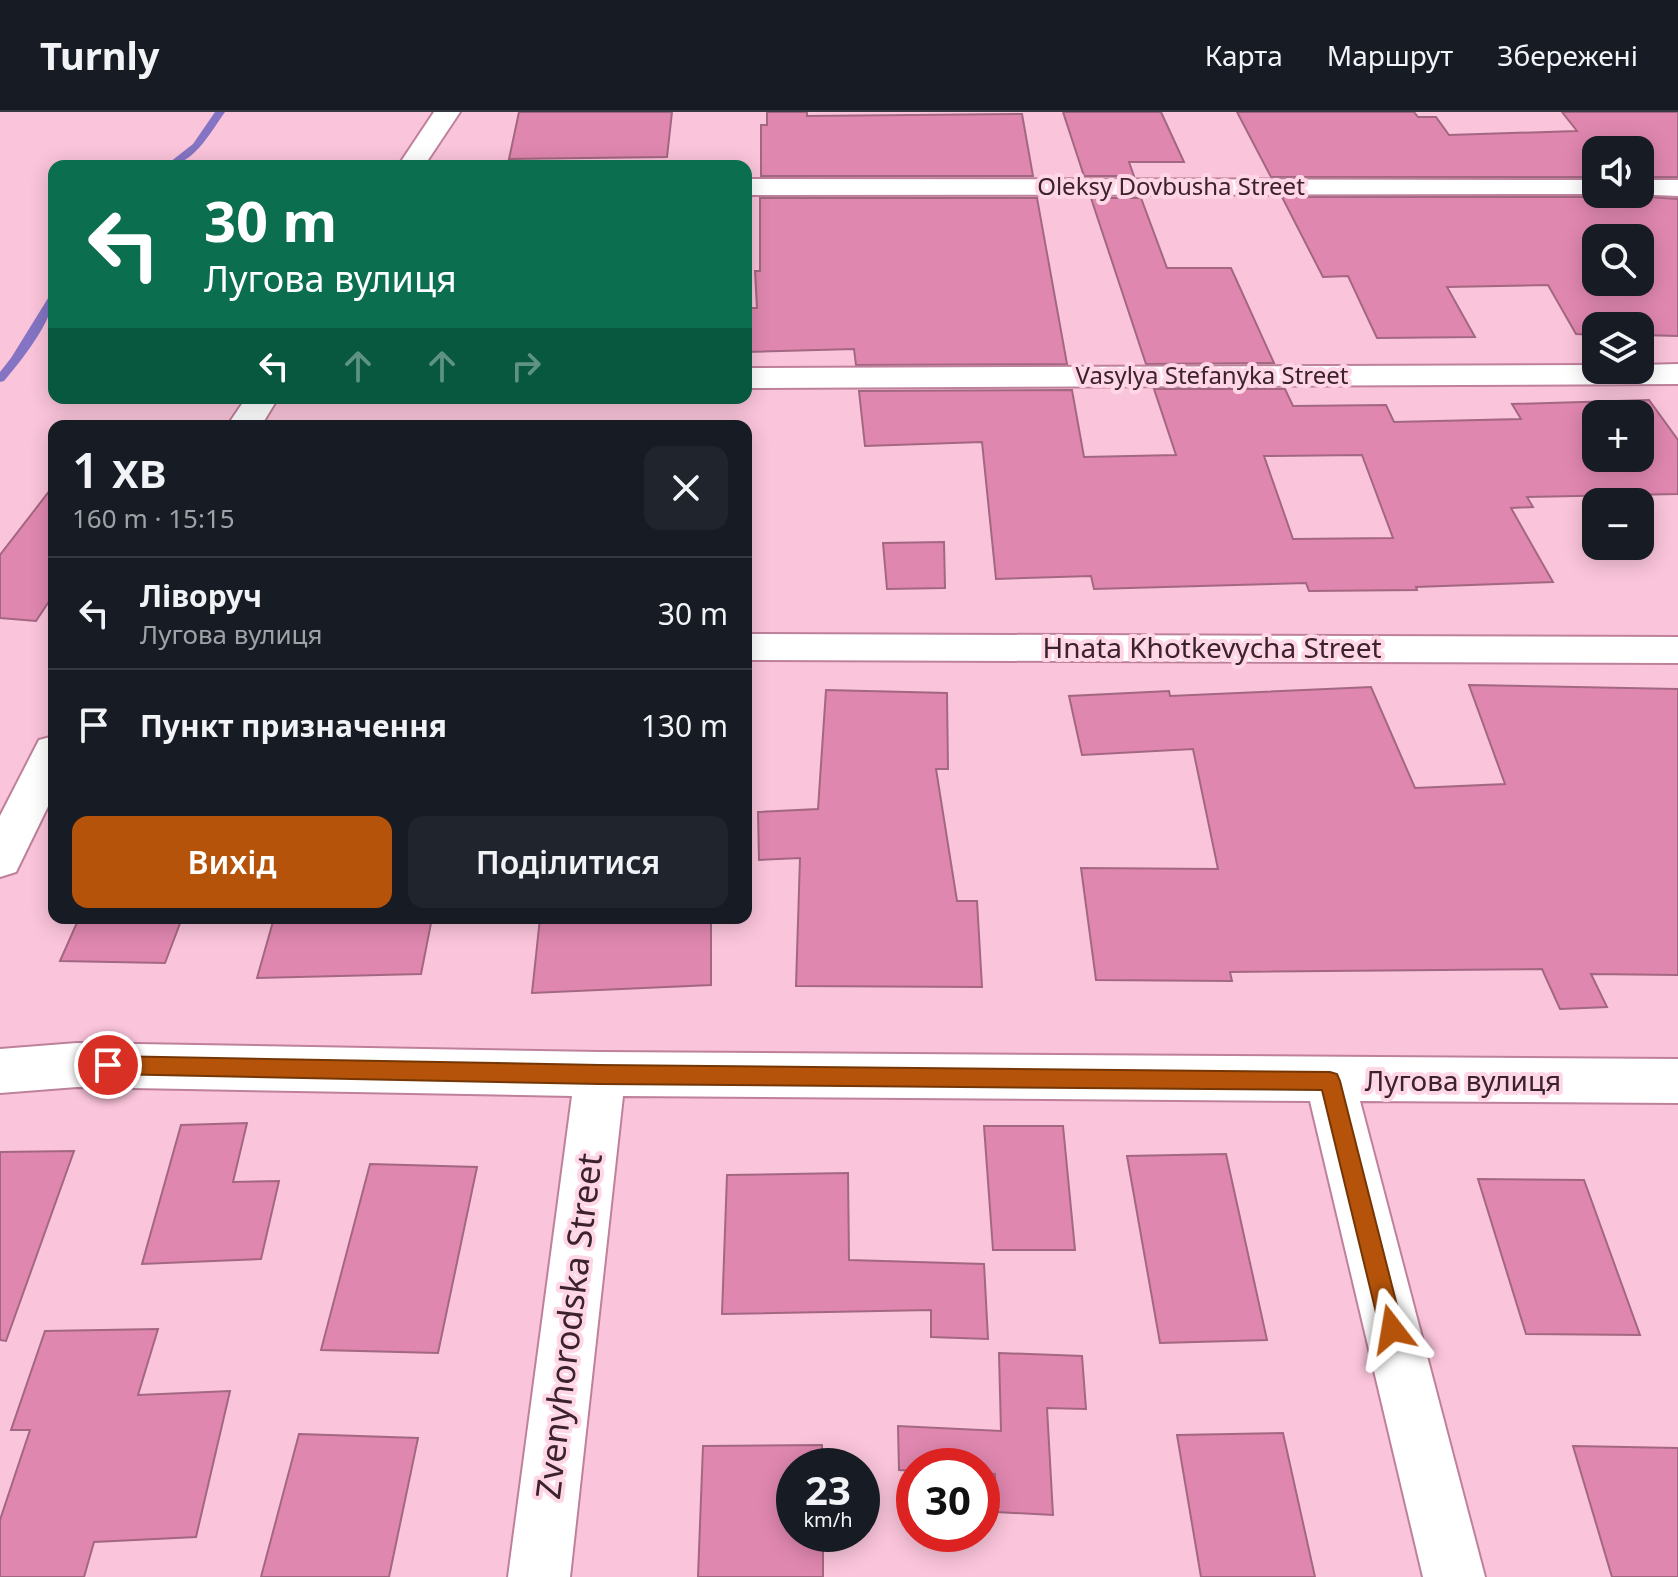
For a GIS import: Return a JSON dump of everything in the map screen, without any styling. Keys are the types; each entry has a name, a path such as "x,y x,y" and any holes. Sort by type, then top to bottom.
{"street":[{"path":"415,160 447,112"},
{"name":"Oleksy Dovbusha Street","path":"752,187 1582,188"},
{"path":"1654,188 1678,188"},
{"name":"Vasylya Stefanyka Street","path":"752,378 1678,374"},
{"name":"Hnata Khotkevycha Street","path":"752,647 1678,650"},
{"path":"0,860 48,763"},
{"name":"Лугова вулиця","path":"0,1071 77,1065 600,1074 1678,1081"},
{"name":"Zvenyhorodska Street","path":"539,1577 600,1074"},
{"path":"1330,1081 1454,1577"}],"building":[{"path":"519,112 672,112 667,157 509,159"},
{"path":"767,112 807,112 807,116 1022,114 1033,176 761,176 761,125 767,125"},
{"path":"1063,112 1161,112 1184,162 1129,162 1134,176 1084,176"},
{"path":"1237,112 1414,112 1418,117 1436,117 1449,135 1577,131 1562,112 1678,112 1678,177 1654,177 1654,136 1582,136 1582,177 1271,177"},
{"path":"1282,197 1582,197 1582,208 1654,208 1654,197 1678,199 1678,336 1654,335 1654,312 1582,312 1582,334 1576,334 1548,285 1447,287 1475,337 1377,338 1348,276 1323,277"},
{"path":"760,198 1037,198 1067,364 856,365 854,349 752,352 752,308 757,308 755,271 760,271"},
{"path":"1091,198 1141,198 1167,268 1231,268 1274,363 1146,364"},
{"path":"1154,389 1285,389 1293,406 1386,405 1394,422 1521,419 1512,404 1582,402 1582,472 1654,472 1654,407 1678,440 1678,494 1654,494 1654,488 1582,488 1582,496 1527,497 1533,507 1511,508 1553,582 1416,587 1417,590 1309,591 1306,583 1094,589 1091,576 996,579 982,442 865,446 859,391 1072,390 1084,457 1176,455","holes":["1362,455 1393,538 1293,539 1264,456"]},
{"path":"48,493 48,603 36,621 0,618 0,555"},
{"path":"944,542 945,588 887,589 883,543"},
{"path":"1469,685 1678,689 1678,975 1591,974 1607,1007 1560,1009 1542,969 1230,972 1232,981 1096,980 1081,868 1218,869 1193,749 1082,755 1069,696 1169,691 1170,696 1371,687 1415,788 1505,784"},
{"path":"826,690 947,693 948,769 936,769 957,901 977,901 982,987 796,986 800,858 759,860 758,812 818,809"},
{"path":"76,924 180,924 165,963 60,961"},
{"path":"272,924 431,924 421,974 257,978"},
{"path":"539,924 711,924 711,985 532,993"},
{"path":"247,1123 233,1182 279,1181 261,1259 142,1264 181,1125"},
{"path":"984,1126 1063,1126 1075,1250 993,1250"},
{"path":"74,1151 6,1341 0,1340 0,1152"},
{"path":"1226,1154 1267,1340 1160,1343 1127,1156"},
{"path":"370,1164 477,1167 438,1353 321,1350"},
{"path":"848,1173 849,1260 984,1264 988,1339 931,1337 931,1310 722,1314 727,1175"},
{"path":"1478,1179 1584,1180 1640,1335 1526,1334"},
{"path":"158,1329 138,1395 230,1391 196,1537 94,1542 84,1577 0,1577 0,1520 30,1430 11,1430 45,1331"},
{"path":"999,1353 1082,1356 1086,1409 1047,1408 1053,1515 1000,1512 1000,1448 898,1448 898,1426 1001,1431"},
{"path":"1283,1433 1315,1577 1201,1577 1177,1435"},
{"path":"299,1434 418,1438 389,1577 261,1577"},
{"path":"822,1445 822,1448 776,1448 776,1552 823,1552 823,1577 698,1577 703,1446"},
{"path":"1573,1446 1678,1448 1678,1577 1612,1577"}],"waterway":[{"path":"178,160 196,146 220,112"},
{"path":"0,379 16,360 48,307"}],"route":[{"path":"108,1065 600,1074 1330,1081 1392,1329"}]}
